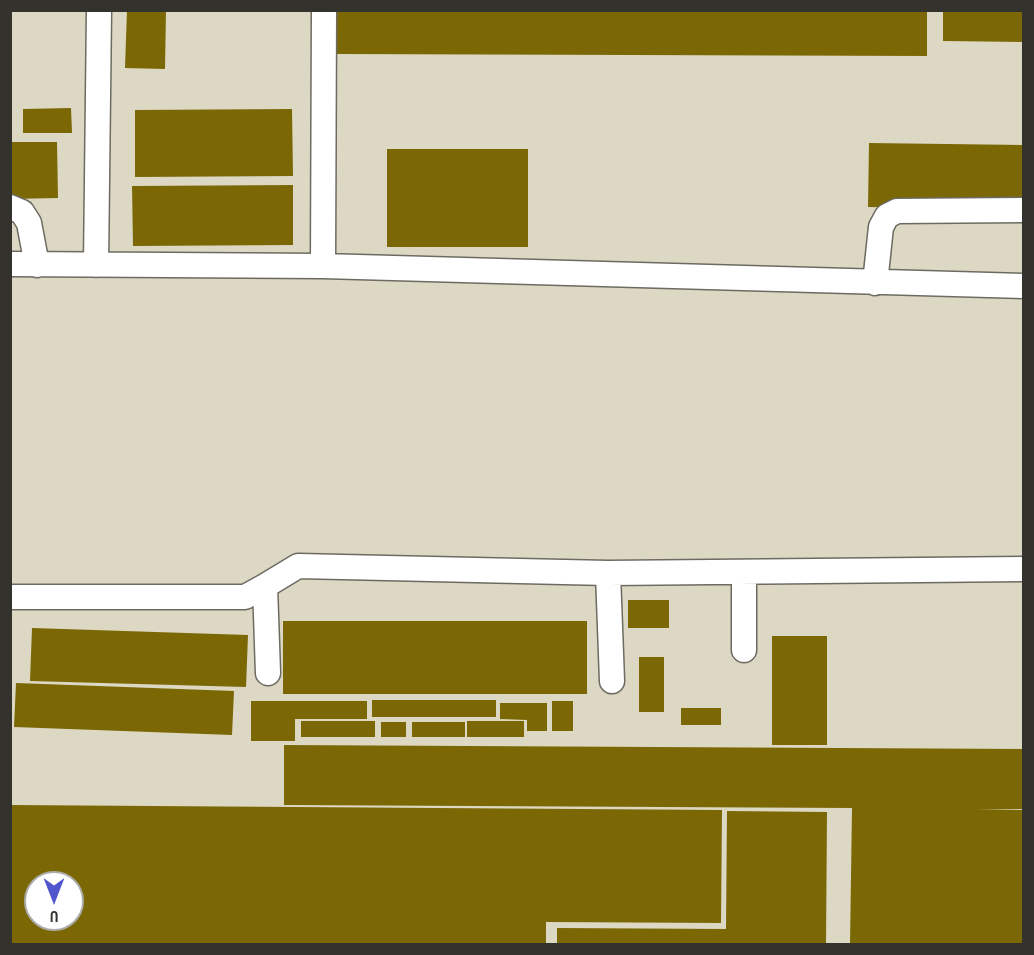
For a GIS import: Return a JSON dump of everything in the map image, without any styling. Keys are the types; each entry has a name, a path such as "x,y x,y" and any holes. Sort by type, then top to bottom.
{"lane":[{"path":"96,265 99,10"},
{"path":"323,266 324,10"},
{"path":"10,207 22,212 29,223 37,265"},
{"path":"875,283 881,227 887,216 897,211 1023,210"},
{"path":"10,264 323,266 1023,286"},
{"path":"10,597 245,597 298,567 608,573 1023,570"},
{"path":"744,572 744,650"},
{"path":"608,573 612,681"},
{"path":"265,586 268,673"}],"shaded area":[{"path":"10,11 1023,11 1023,944 11,944"}],"building":[{"path":"127,10 166,10 165,69 125,68"},
{"path":"337,10 927,10 927,56 337,54"},
{"path":"943,10 1024,10 1024,42 943,41"},
{"path":"71,108 72,133 23,133 23,109"},
{"path":"292,109 293,176 135,177 135,110"},
{"path":"10,142 57,142 58,198 10,199"},
{"path":"869,143 1024,145 1024,209 868,207"},
{"path":"387,149 528,149 528,247 387,247"},
{"path":"293,185 293,245 133,246 132,186"},
{"path":"628,600 669,600 669,628 628,628"},
{"path":"283,621 587,621 587,694 283,694"},
{"path":"32,628 248,635 246,687 30,681"},
{"path":"772,636 827,636 827,745 772,745"},
{"path":"639,657 664,657 664,712 639,712"},
{"path":"16,683 234,691 232,735 14,727"},
{"path":"372,700 496,700 496,717 372,717"},
{"path":"251,701 367,701 367,719 295,719 295,741 251,741"},
{"path":"552,701 573,701 573,731 552,731"},
{"path":"500,703 547,703 547,731 527,731 527,720 500,719"},
{"path":"681,708 721,708 721,725 681,725"},
{"path":"301,721 375,721 375,737 301,737"},
{"path":"467,721 524,721 524,737 467,737"},
{"path":"381,722 406,722 406,737 381,737"},
{"path":"412,722 465,722 465,737 412,737"},
{"path":"284,745 1024,749 1024,809 976,809 1024,810 1024,944 850,944 852,808 284,805"},
{"path":"10,805 722,810 721,923 546,922 546,944 10,944"},
{"path":"727,811 827,812 826,944 557,944 557,928 726,929"}]}
